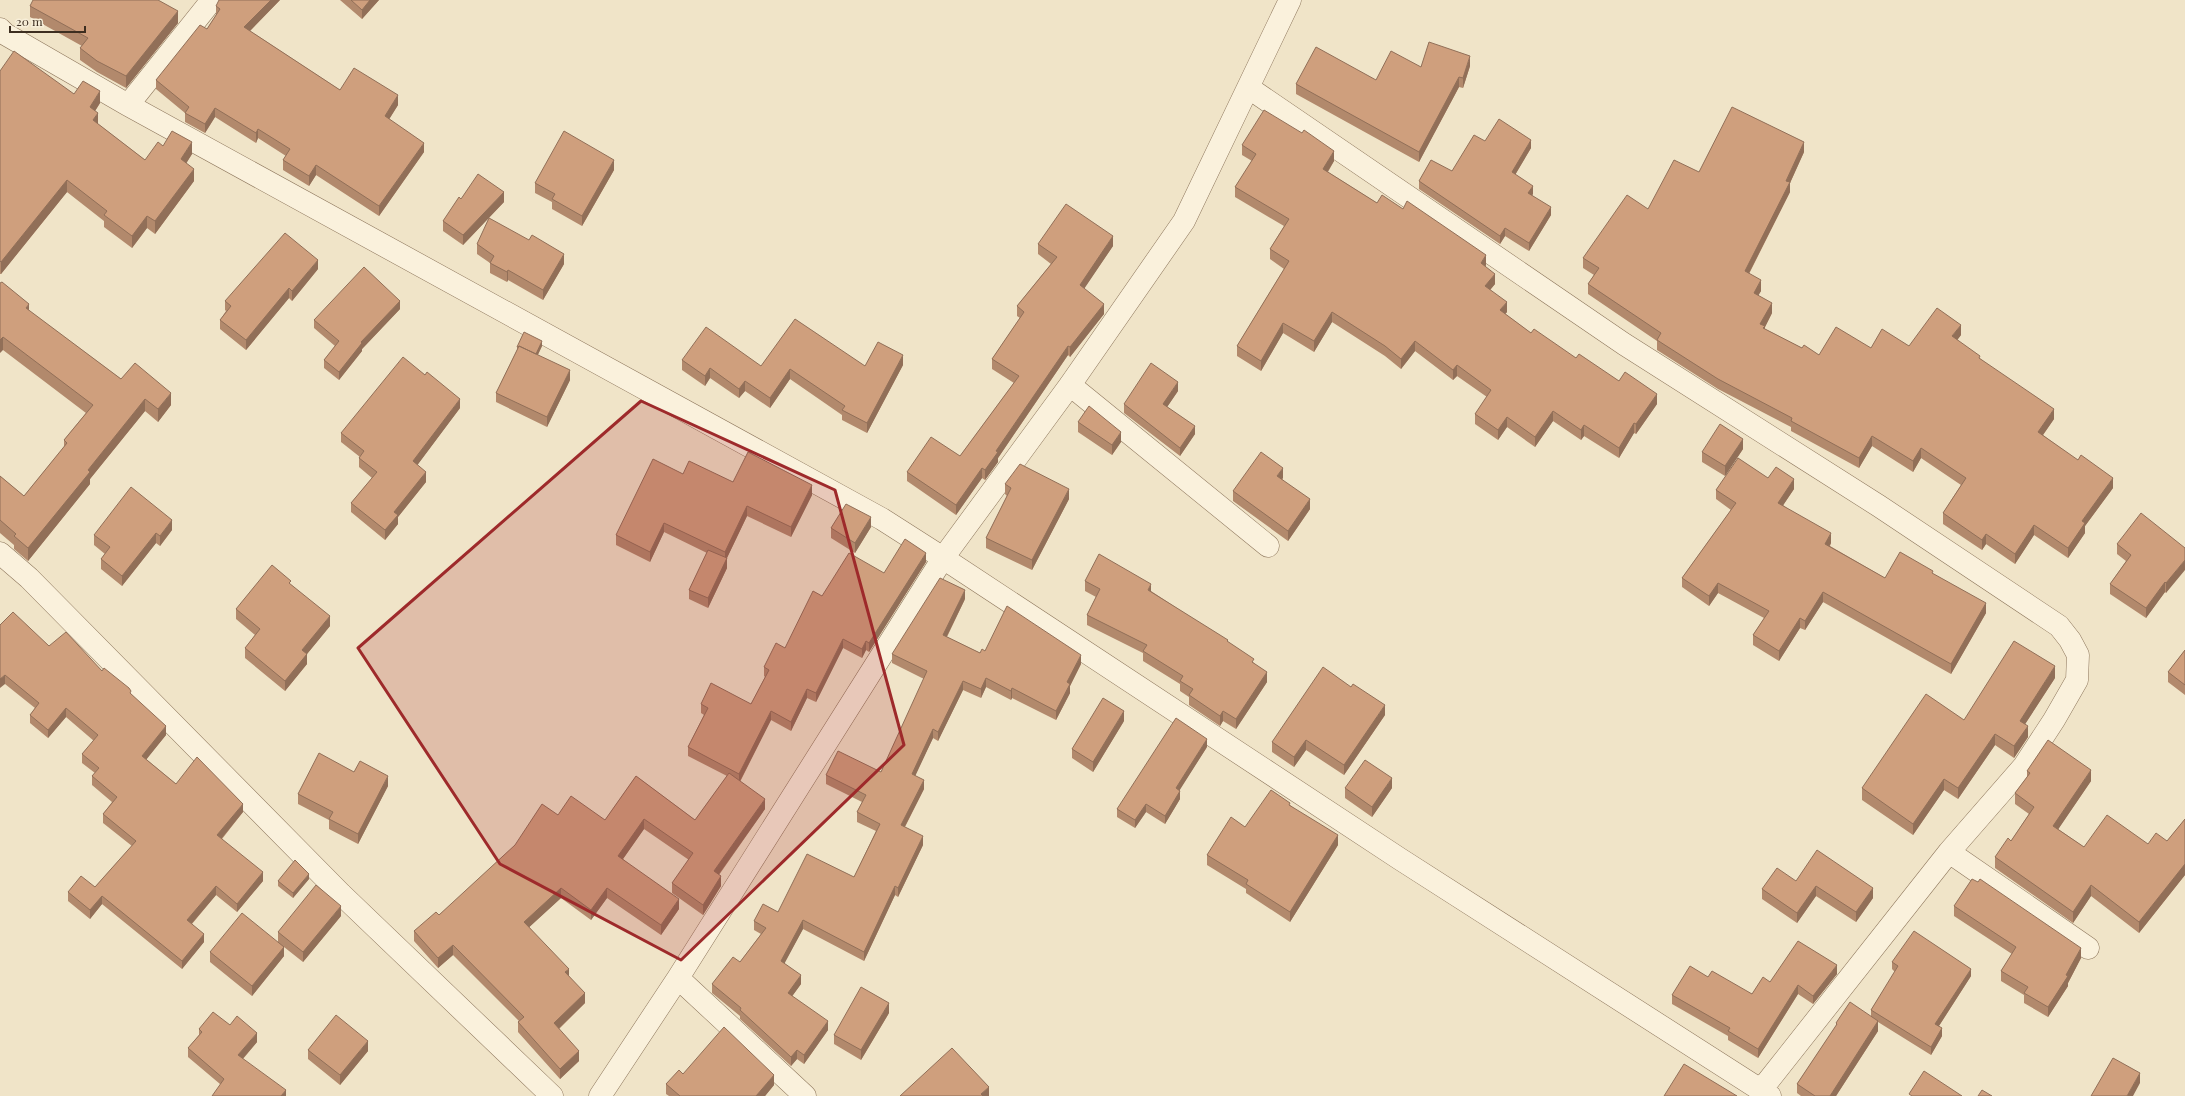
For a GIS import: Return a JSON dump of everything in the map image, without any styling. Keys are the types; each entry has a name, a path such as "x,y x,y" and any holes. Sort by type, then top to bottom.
{"street":[{"path":"128,105 212,0"},
{"path":"600,1096 678,978 943,558 1070,385 1184,222 1290,0"},
{"path":"2,35 875,515 943,558 1407,863 1765,1093 1950,852 2024,766 2077,680 2078,655 2070,640 2059,626 1879,506 1624,344 1249,88"},
{"path":"1070,385 1268,546"},
{"path":"0,553 35,583 341,894 552,1096"},
{"path":"1950,852 2088,948"},
{"path":"678,978 805,1096"}],"highlighted area":[{"path":"641,401 835,490 904,745 681,960 500,864 358,648"}],"building":[{"path":"33,0 158,0 178,11 126,76 97,61 80,48 88,38 30,6"},
{"path":"219,0 271,0 244,27 340,90 354,68 398,95 385,116 424,143 379,206 316,165 309,176 283,160 290,149 258,129 256,133 215,108 205,124 185,113 189,107 156,80 200,25 207,29 220,9 216,6"},
{"path":"351,0 370,0 362,10"},
{"path":"1429,42 1470,56 1463,78 1459,77 1419,152 1296,84 1316,47 1376,80 1391,51 1421,67"},
{"path":"14,51 74,94 83,81 100,91 90,107 98,113 93,120 145,160 158,142 163,146 172,131 192,142 181,159 194,169 155,221 147,216 132,236 104,215 107,211 67,180 1,262 0,261 0,71"},
{"path":"1732,107 1804,142 1786,181 1790,182 1745,271 1761,280 1754,293 1772,303 1760,324 1765,326 1763,328 1802,348 1804,345 1819,355 1836,327 1871,348 1882,329 1909,346 1937,308 1961,325 1952,336 1980,356 1979,358 2054,409 2038,432 2078,460 2081,455 2113,478 2082,521 2085,523 2068,548 2034,525 2015,554 1986,534 1982,540 1943,513 1966,478 1921,448 1913,461 1872,436 1859,458 1791,421 1792,418 1718,379 1657,340 1661,333 1588,284 1599,268 1583,258 1627,195 1648,209 1674,160 1699,172"},
{"path":"1264,110 1302,133 1304,130 1334,151 1323,169 1377,203 1382,195 1403,209 1407,201 1486,255 1481,263 1495,274 1485,286 1507,302 1500,310 1531,333 1534,329 1576,358 1579,354 1619,381 1625,372 1657,394 1636,424 1634,423 1619,448 1584,425 1581,430 1553,411 1535,437 1507,417 1498,430 1475,414 1491,390 1457,365 1453,370 1415,341 1401,359 1385,346 1332,312 1314,341 1283,323 1261,361 1237,346 1289,261 1270,249 1289,219 1235,187 1256,154 1242,145"},
{"path":"1499,119 1531,140 1512,172 1533,186 1528,193 1551,207 1529,243 1505,228 1500,236 1419,181 1431,160 1452,171 1474,135 1485,141"},
{"path":"564,131 614,160 582,216 552,199 555,194 535,183"},
{"path":"478,174 504,192 463,235 443,221 459,197 461,199"},
{"path":"1066,204 1113,236 1080,285 1104,304 1070,347 1068,346 996,451 998,452 985,470 982,468 956,505 907,472 931,437 960,456 1019,376 992,359 1024,312 1017,306 1057,257 1038,244"},
{"path":"489,218 529,240 532,235 564,254 543,290 508,270 507,272 490,263 494,256 477,244"},
{"path":"285,233 318,260 292,291 289,288 246,340 220,320 231,306 225,301"},
{"path":"364,267 400,301 361,342 362,343 339,372 324,360 339,341 314,320"},
{"path":"2,282 29,304 26,308 121,379 135,363 171,393 158,409 145,399 88,470 90,472 28,548 14,536 16,534 0,520 0,476 24,496 67,443 64,440 93,405 3,337 0,340 0,283"},
{"path":"795,319 865,366 878,342 903,355 867,423 842,410 845,406 790,369 770,398 745,381 739,389 710,368 705,376 682,360 706,327 761,366"},
{"path":"524,332 542,341 536,354 519,346 517,347"},
{"path":"519,346 570,370 547,417 496,393"},
{"path":"403,357 425,375 427,372 460,399 413,461 426,472 394,512 398,515 385,530 351,503 377,472 359,458 364,451 341,433"},
{"path":"1151,363 1178,382 1163,404 1195,426 1180,448 1124,404"},
{"path":"1089,406 1121,432 1112,445 1078,422"},
{"path":"1720,424 1743,439 1725,466 1702,452"},
{"path":"748,452 812,485 791,527 747,506 725,552 664,523 650,552 616,535 653,459 683,474 689,461 733,482"},
{"path":"1261,452 1283,468 1277,476 1310,499 1288,531 1233,491"},
{"path":"1738,458 1768,478 1776,467 1794,479 1778,503 1831,533 1825,544 1885,578 1900,552 1933,571 1932,573 1986,603 1951,664 1823,592 1805,621 1800,618 1779,651 1753,635 1769,611 1718,583 1709,596 1682,578 1736,503 1716,490"},
{"path":"1020,464 1069,489 1032,560 986,538 1011,488 1005,484"},
{"path":"131,487 172,520 160,536 156,533 122,576 101,559 110,547 94,535"},
{"path":"846,504 871,517 855,543 831,528"},
{"path":"2141,513 2185,548 2185,560 2166,583 2165,582 2146,608 2110,584 2131,555 2117,544"},
{"path":"905,539 926,553 869,643 866,641 862,649 843,639 816,693 807,689 791,722 771,711 739,774 688,747 708,708 701,704 711,683 751,704 769,670 764,667 776,643 785,648 813,591 822,596 849,553 884,573"},
{"path":"708,550 727,558 708,598 689,590"},
{"path":"1099,554 1151,584 1148,590 1228,640 1227,641 1254,659 1252,662 1267,672 1236,719 1223,711 1220,716 1189,695 1193,689 1180,681 1183,676 1143,651 1147,645 1087,615 1100,589 1085,581"},
{"path":"272,565 291,581 289,583 330,616 302,650 307,654 285,681 245,648 260,629 236,609"},
{"path":"940,578 965,590 943,635 980,653 982,649 985,651 1007,606 1081,655 1067,682 1070,684 1056,711 1012,688 1011,691 986,678 981,689 963,681 938,732 933,729 912,774 924,780 901,825 923,836 898,888 895,886 864,952 803,920 781,961 801,975 788,993 828,1021 804,1055 797,1050 791,1057 740,1010 741,1008 712,984 733,957 740,962 766,928 754,921 763,904 778,912 807,854 854,877 880,824 857,812 866,795 826,775 838,751 881,772 927,671 892,654"},
{"path":"13,612 49,646 66,632 102,671 104,668 129,688 131,691 130,693 166,726 142,756 176,784 197,757 243,804 217,835 263,872 237,904 216,886 187,920 204,934 182,961 102,896 90,910 68,892 81,876 95,887 136,841 103,814 117,797 92,776 99,768 82,754 98,735 66,708 48,730 30,715 39,703 5,675 0,679 0,625"},
{"path":"2014,641 2055,666 2020,721 2028,726 2014,746 1995,734 1958,788 1944,779 1913,824 1862,788 1926,694 1964,720"},
{"path":"2185,650 2185,685 2168,672"},
{"path":"1323,667 1351,687 1353,684 1385,705 1344,765 1306,740 1294,757 1272,742"},
{"path":"1103,698 1124,711 1093,762 1072,749"},
{"path":"1176,718 1207,739 1176,788 1180,791 1165,816 1146,804 1135,820 1117,809"},
{"path":"2048,740 2091,770 2053,826 2084,847 2107,815 2148,844 2156,833 2167,841 2185,819 2185,864 2139,922 2091,885 2073,912 1995,857 2008,838 2011,841 2034,807 2015,793 2030,773 2027,771"},
{"path":"319,753 354,772 360,761 388,776 358,834 329,819 333,812 298,794"},
{"path":"1365,760 1392,778 1372,807 1345,788"},
{"path":"729,773 765,799 714,871 721,876 703,905 672,883 693,853 644,819 618,856 679,899 661,925 607,888 591,910 561,888 524,922 569,969 565,972 585,993 554,1023 579,1051 560,1069 518,1022 524,1017 453,945 438,958 414,931 436,912 439,915 515,845 542,804 558,815 571,796 605,820 636,776 695,820"},
{"path":"1271,790 1290,803 1289,805 1338,835 1290,912 1246,884 1248,880 1207,855 1231,817 1245,827"},
{"path":"1817,850 1873,888 1856,912 1816,886 1797,913 1762,889 1777,868 1796,881"},
{"path":"295,860 309,874 293,893 278,881"},
{"path":"1972,879 1978,882 1980,879 2081,948 2066,975 2068,976 2048,1007 2024,993 2028,987 2001,971 2016,947 1954,906"},
{"path":"316,885 341,906 303,952 278,932"},
{"path":"242,913 284,947 252,986 210,952"},
{"path":"1914,931 1971,969 1935,1024 1942,1028 1931,1047 1871,1010 1898,966 1892,962"},
{"path":"1798,941 1837,965 1813,996 1798,985 1758,1049 1728,1031 1730,1028 1672,995 1690,966 1708,977 1712,971 1752,994 1763,977 1770,982"},
{"path":"861,987 889,1003 861,1050 834,1035"},
{"path":"1850,1002 1878,1021 1830,1096 1815,1096 1797,1084"},
{"path":"213,1012 230,1025 237,1016 257,1033 238,1055 286,1090 281,1096 212,1096 224,1079 188,1048 202,1032 199,1029"},
{"path":"336,1015 368,1041 340,1075 308,1050"},
{"path":"724,1027 774,1075 756,1096 680,1096 666,1084 679,1070 683,1074"},
{"path":"952,1048 989,1087 981,1094 983,1096 900,1096"},
{"path":"2113,1058 2140,1073 2127,1096 2091,1096"},
{"path":"1684,1064 1737,1096 1664,1096"},
{"path":"1924,1071 1962,1096 1912,1096 1909,1094"},
{"path":"1982,1090 1992,1096 1978,1096"}]}
